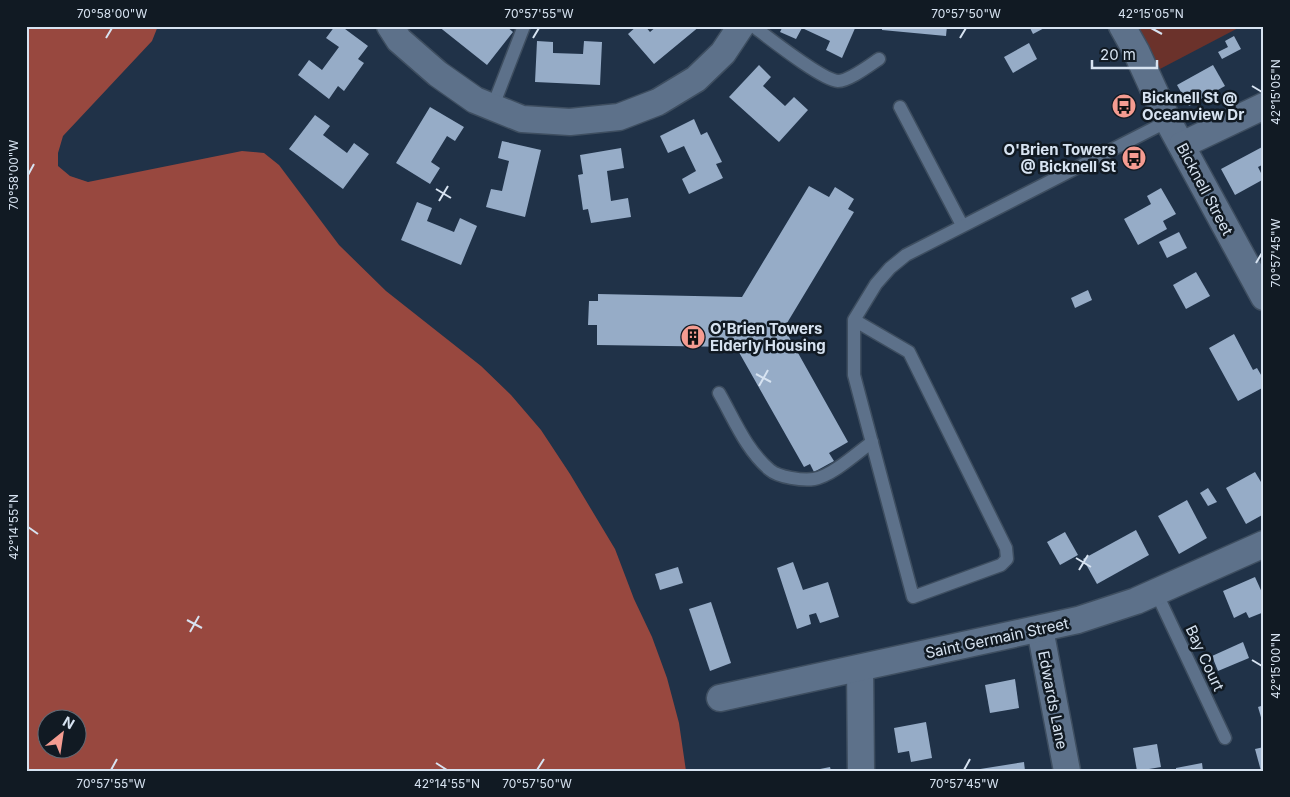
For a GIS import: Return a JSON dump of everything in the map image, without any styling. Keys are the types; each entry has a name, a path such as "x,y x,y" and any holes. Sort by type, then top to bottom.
{"street":[{"path":"390,26 399,40 438,74 475,100 522,119 570,122 619,117 658,102 696,79 723,53 741,26"},
{"name":"Bicknell Street","path":"1122,26 1136,51 1168,120 1264,296"},
{"path":"1182,145 1264,106"},
{"name":"Saint Germain Street","path":"720,698 1040,629 1106,612 1264,544"},
{"name":"Edwards Lane","path":"1040,629 1067,771"},
{"path":"860,668 861,771"}],"lane":[{"path":"493,106 524,26"},
{"path":"753,26 820,73 839,81 850,77 879,59"},
{"path":"900,107 962,225"},
{"path":"854,320 909,352 1006,548 1007,558 1001,565 913,597 854,375 854,320 876,284 890,268 906,255 1168,120"},
{"path":"719,393 748,445 771,471 794,479 815,479 840,466 872,442"},
{"name":"Bay Court","path":"1156,592 1225,738"}],"shaded area":[{"path":"26,26 158,26 152,41 63,136 58,153 58,166 70,176 88,182 242,151 264,153 279,165 339,245 386,291 481,366 511,395 541,430 615,549 667,678 679,723 686,771 26,771"},
{"path":"1135,26 1242,26 1158,70"}],"building":[{"path":"335,26 341,26 368,46 358,59 364,63 344,91 338,86 329,99 298,75 309,60 322,70 339,47 326,38"},
{"path":"438,26 492,26 494,28 495,26 506,26 513,32 487,65"},
{"path":"637,26 645,26 650,32 657,26 700,26 654,64 628,34"},
{"path":"783,26 856,26 842,58 826,50 830,41 802,28 796,39 780,32"},
{"path":"882,26 947,26 946,36 882,30"},
{"path":"1029,26 1048,26 1033,34"},
{"path":"1234,36 1241,49 1222,59 1218,52 1228,47 1225,41"},
{"path":"537,41 553,42 553,53 583,54 584,41 602,42 600,85 535,82"},
{"path":"1029,43 1037,59 1013,73 1004,57"},
{"path":"759,65 771,77 763,86 785,106 794,97 808,110 779,142 729,97"},
{"path":"1213,65 1225,86 1189,106 1177,85"},
{"path":"430,107 464,127 455,141 447,136 431,162 440,168 430,184 396,163"},
{"path":"315,115 330,126 323,135 347,153 354,143 369,154 343,189 289,149"},
{"path":"694,119 701,135 707,132 722,162 716,164 723,178 689,194 682,179 696,171 684,146 668,153 660,136"},
{"path":"502,141 541,150 525,217 486,207 491,189 502,191 509,161 498,158"},
{"path":"1264,146 1264,164 1258,167 1264,179 1235,195 1221,169"},
{"path":"621,148 624,168 607,171 611,201 628,198 631,217 591,223 588,209 583,210 578,175 583,174 580,155"},
{"name":"O'Brien Towers Elderly Housing","path":"809,186 829,197 835,187 854,199 848,209 854,212 784,328 848,442 829,453 834,461 814,472 810,464 804,467 736,347 597,345 597,325 588,325 589,301 598,301 598,294 742,297"},
{"path":"1161,188 1176,214 1163,221 1167,229 1138,245 1124,219 1151,204 1147,196"},
{"path":"417,202 432,208 427,221 454,232 460,218 477,226 461,265 401,240"},
{"path":"1179,232 1187,248 1167,258 1159,242"},
{"path":"1196,272 1210,296 1186,309 1173,285"},
{"path":"1088,290 1092,300 1075,308 1071,298"},
{"path":"1234,334 1253,370 1257,368 1264,380 1264,387 1238,401 1209,348"},
{"path":"1255,472 1264,487 1264,514 1246,524 1226,488"},
{"path":"1208,488 1217,502 1208,506 1200,493"},
{"path":"1187,500 1207,538 1179,554 1158,516"},
{"path":"1136,530 1149,555 1097,584 1083,559"},
{"path":"1065,532 1078,555 1060,565 1047,542"},
{"path":"793,562 803,590 828,582 839,617 820,623 816,613 809,615 811,624 797,629 777,568"},
{"path":"678,567 683,583 660,590 655,574"},
{"path":"1255,577 1264,597 1264,612 1249,618 1246,612 1234,618 1223,591"},
{"path":"711,602 731,663 710,671 689,609"},
{"path":"1243,642 1249,658 1218,671 1212,656"},
{"path":"1015,679 1019,708 990,713 985,685"},
{"path":"1264,705 1264,724 1263,724 1258,707"},
{"path":"926,722 932,758 911,762 909,751 898,753 894,728"},
{"path":"1157,744 1161,767 1137,771 1133,748"},
{"path":"1264,747 1264,771 1261,771 1255,749"},
{"path":"1024,762 1025,771 974,770"},
{"path":"1202,763 1203,771 1176,771 1176,768"},
{"path":"830,767 831,771 815,771 815,770"}],"place":[{"name":"Bicknell St @ Oceanview Dr","path":"1124,106"},
{"name":"O'Brien Towers @ Bicknell St","path":"1134,158"},
{"name":"O'Brien Towers Elderly Housing","path":"693,337"}]}
